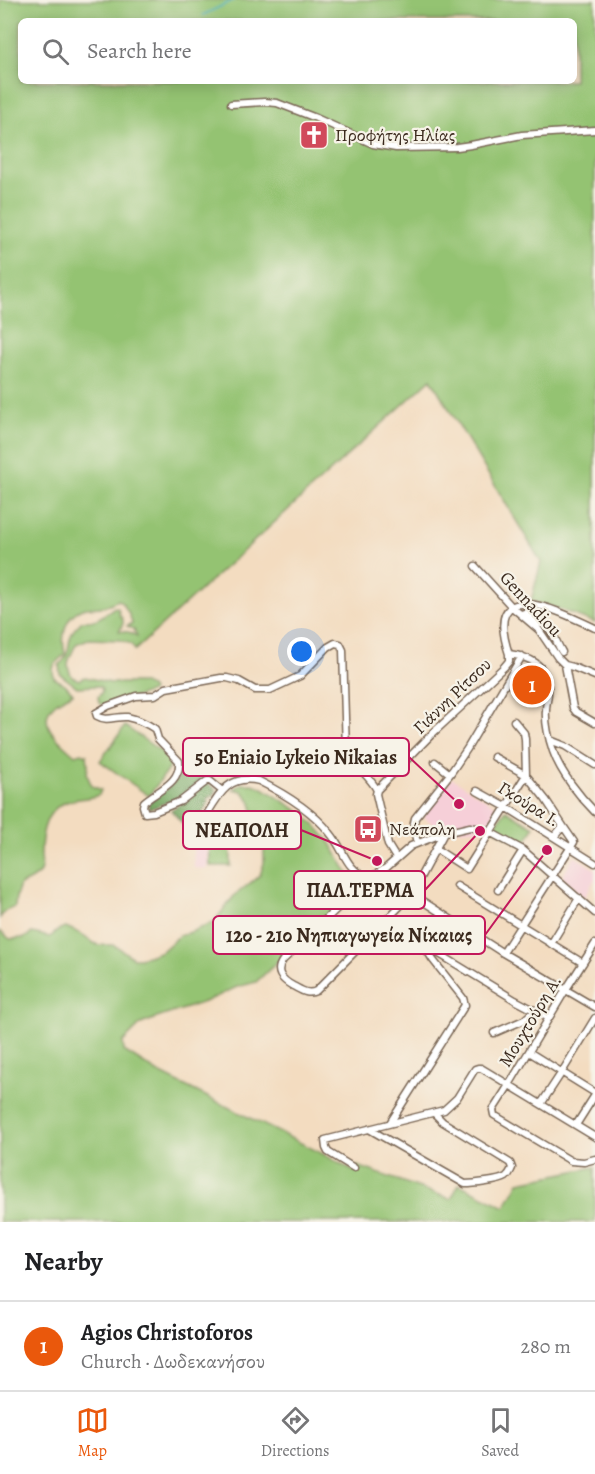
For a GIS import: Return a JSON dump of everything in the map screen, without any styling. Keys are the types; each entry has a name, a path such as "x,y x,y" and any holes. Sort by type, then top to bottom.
{"street":[{"path":"231,104 277,103 373,144 396,148 457,147 522,135 595,130"},
{"name":"Gennadiou","path":"474,566 512,607 539,630 565,665 573,708 595,723"},
{"path":"595,628 534,604 512,607 503,620 504,635 510,654 534,661 546,681 548,693 546,716 555,758 581,797 595,811"},
{"path":"521,614 527,612 537,623 543,623 550,629 562,652"},
{"path":"221,790 210,781 181,801 154,812 145,813 144,802 170,784 180,765 179,761 158,739 155,729 144,722 126,717 106,720 97,716 96,713 100,709 136,696 156,695 166,688 221,678 238,681 255,690 270,690 296,679 334,642 340,644 343,650 346,751 377,790 389,849 396,858"},
{"name":"Γιάννη Ρίτσου","path":"377,790 509,661 510,654"},
{"path":"417,842 413,828 415,818 471,743 522,656"},
{"path":"565,665 595,676"},
{"path":"436,849 468,869 526,775 524,733 514,721"},
{"path":"550,740 565,746 595,765"},
{"path":"494,757 526,775 546,800 572,845 503,953"},
{"path":"435,762 450,774"},
{"path":"203,821 221,790 230,784 252,779 267,784 301,805 325,826 334,837 350,867 368,879"},
{"name":"Γκούρα Ι.","path":"477,791 554,837 572,845 595,863"},
{"path":"554,837 563,826"},
{"path":"444,833 404,902 313,993 305,992 280,976 279,968 283,960 368,879 386,868 406,849 417,842 444,833 470,827 490,832 523,850 595,913"},
{"path":"498,890 523,850"},
{"path":"379,873 503,953 595,1007"},
{"path":"457,886 583,963"},
{"path":"551,944 579,898"},
{"path":"366,940 423,944 549,1018"},
{"path":"390,1123 465,1005 463,998 423,944"},
{"name":"Μουχτούρη Α.","path":"595,944 493,1110 494,1115 571,1161 584,1162 595,1159"},
{"path":"494,1033 524,1020 535,1010"},
{"path":"541,1104 595,1018"},
{"path":"529,1052 595,1094 576,1125"},
{"path":"354,1168 328,1152 325,1141 327,1139 444,1110 457,1098 475,1069 478,1068 595,1137"},
{"path":"369,1128 461,1182 469,1184 506,1177 510,1173 512,1165 506,1160 443,1122 435,1114"}],"shaded area":[{"path":"452,778 499,808 486,828 446,831 435,826 423,816"},
{"path":"193,841 208,842 208,869 194,868"},
{"path":"574,856 595,869 595,879 584,898 562,877"}],"green space":[{"path":"0,0 595,0 595,623 531,601 541,562 431,379 135,650 131,644 120,640 88,639 76,644 68,663 72,677 79,680 85,677 111,683 142,683 150,687 151,692 105,707 99,703 101,687 77,687 60,674 59,665 67,653 72,633 82,621 96,619 115,607 118,608 123,621 119,631 137,636 134,629 127,626 132,623 119,600 103,606 82,609 71,617 64,634 65,654 55,664 53,673 54,678 65,684 73,693 50,709 47,716 48,724 56,738 75,755 82,753 87,755 87,775 92,786 101,790 99,795 67,802 51,813 43,832 40,872 20,885 15,907 5,911 0,918"},
{"path":"125,726 174,761 149,796 100,761"},
{"path":"183,751 210,769 198,783 183,794 149,809 148,804 176,782 185,771 188,764 181,756"},
{"path":"207,783 217,790 214,795 208,797 208,804 192,828 184,825 171,810 185,802"},
{"path":"242,784 253,784 263,788 299,811 315,825 330,842 349,875 358,883 357,887 256,982 237,987 207,1001 141,1024 123,1042 124,1051 157,1072 353,1171 358,1166 451,1199 459,1184 505,1207 519,1182 595,1167 595,1222 0,1222 0,931 10,939 24,938 32,933 50,937 66,927 98,945 113,945 133,958 139,958 162,951 179,936 214,922 234,896 260,875 264,863 264,846 250,800 242,791 233,789"},
{"path":"506,810 534,827 523,843 520,844 493,828"},
{"path":"230,832 231,866 210,866 209,833"}],"waterway":[{"path":"203,15 234,0"}],"place":[{"name":"Προφήτης Ηλίας","path":"314,135"},
{"name":"Agios Christoforos","path":"532,685"},
{"name":"5o Eniaio Lykeio Nikaias","path":"459,804"},
{"name":"Νεάπολη","path":"368,829"},
{"name":"ΠΑΛ.ΤΕΡΜΑ","path":"480,831"},
{"name":"12ο - 21ο Νηπιαγωγεία Νίκαιας","path":"547,850"},
{"name":"ΝΕΑΠΟΛΗ","path":"377,861"}]}
